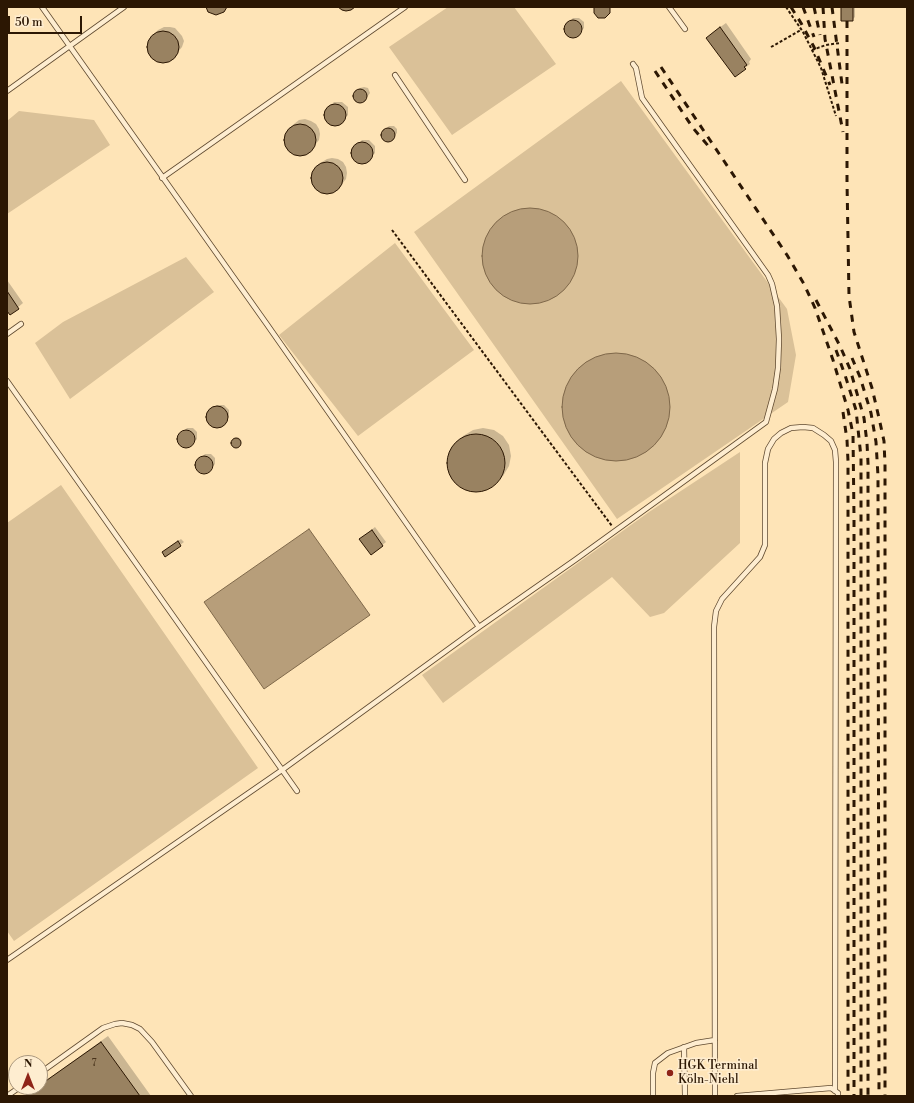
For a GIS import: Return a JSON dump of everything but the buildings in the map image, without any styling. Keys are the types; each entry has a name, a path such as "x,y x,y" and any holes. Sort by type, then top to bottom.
{"lane":[{"path":"42,7 479,627"},
{"path":"7,91 124,7"},
{"path":"162,178 405,7"},
{"path":"669,7 685,29"},
{"path":"8,958 282,770 766,422 775,389 778,368 779,339 777,306 772,284 768,275 642,98 636,68 633,64"},
{"path":"395,75 465,180"},
{"path":"7,334 21,324"},
{"path":"7,381 297,791"},
{"path":"715,1096 714,627 716,611 722,599 760,557 765,545 765,463 768,449 774,439 781,433 791,428 808,427 813,428 831,441 835,450 836,462 835,1091"},
{"path":"48,1067 103,1028 122,1023 132,1025 140,1030 152,1042 191,1096"},
{"path":"653,1096 653,1073 655,1063 668,1054 684,1047 696,1043 715,1040"},
{"path":"684,1047 685,1096"},
{"path":"737,1096 831,1088 838,1093 838,1096"}],"path":[{"path":"786,7 802,30 821,68 836,116"},
{"path":"771,47 802,30"},
{"path":"812,50 826,45 840,43"},
{"path":"392,230 616,531"}],"shaded area":[{"path":"448,7 514,7 556,64 452,135 389,47"},
{"path":"621,81 787,309 796,355 788,402 617,519 414,232"},
{"path":"19,111 94,120 110,145 7,214 7,121"},
{"path":"530,208 549,211 564,222 575,237 578,256 575,275 564,290 549,301 530,304 511,301 496,290 485,275 482,256 485,237 496,222 511,211"},
{"path":"395,243 474,350 358,436 279,335"},
{"path":"186,257 214,292 70,399 35,343 63,322"},
{"path":"616,353 637,357 654,369 666,386 670,407 666,428 654,445 637,457 616,461 595,457 578,445 566,428 562,407 566,386 578,369 595,357"},
{"path":"740,452 740,543 664,613 650,617 612,577 443,703 422,675 649,512"},
{"path":"61,485 258,768 14,941 7,931 7,523"},
{"path":"309,529 370,615 264,689 204,602"}],"railway":[{"path":"791,7 814,47 830,85"},
{"path":"803,7 814,37"},
{"path":"814,7 820,35"},
{"path":"823,7 825,39 843,132"},
{"path":"832,7 842,84"},
{"path":"847,21 849,296 854,332 872,388 884,441 885,465 885,1096"},
{"path":"661,67 787,255 804,284 815,308 833,360 848,410 853,434 854,1096"},
{"path":"655,71 693,128 710,148"},
{"path":"816,300 850,369 864,418 867,443 868,1096"},
{"path":"836,350 856,410 861,457 861,1096"},
{"path":"852,358 860,377 871,413 876,442 878,476 879,1096"},
{"path":"843,412 848,461 848,1096"}],"place":[{"name":"HGK Terminal Köln-Niehl","path":"670,1073"}]}
